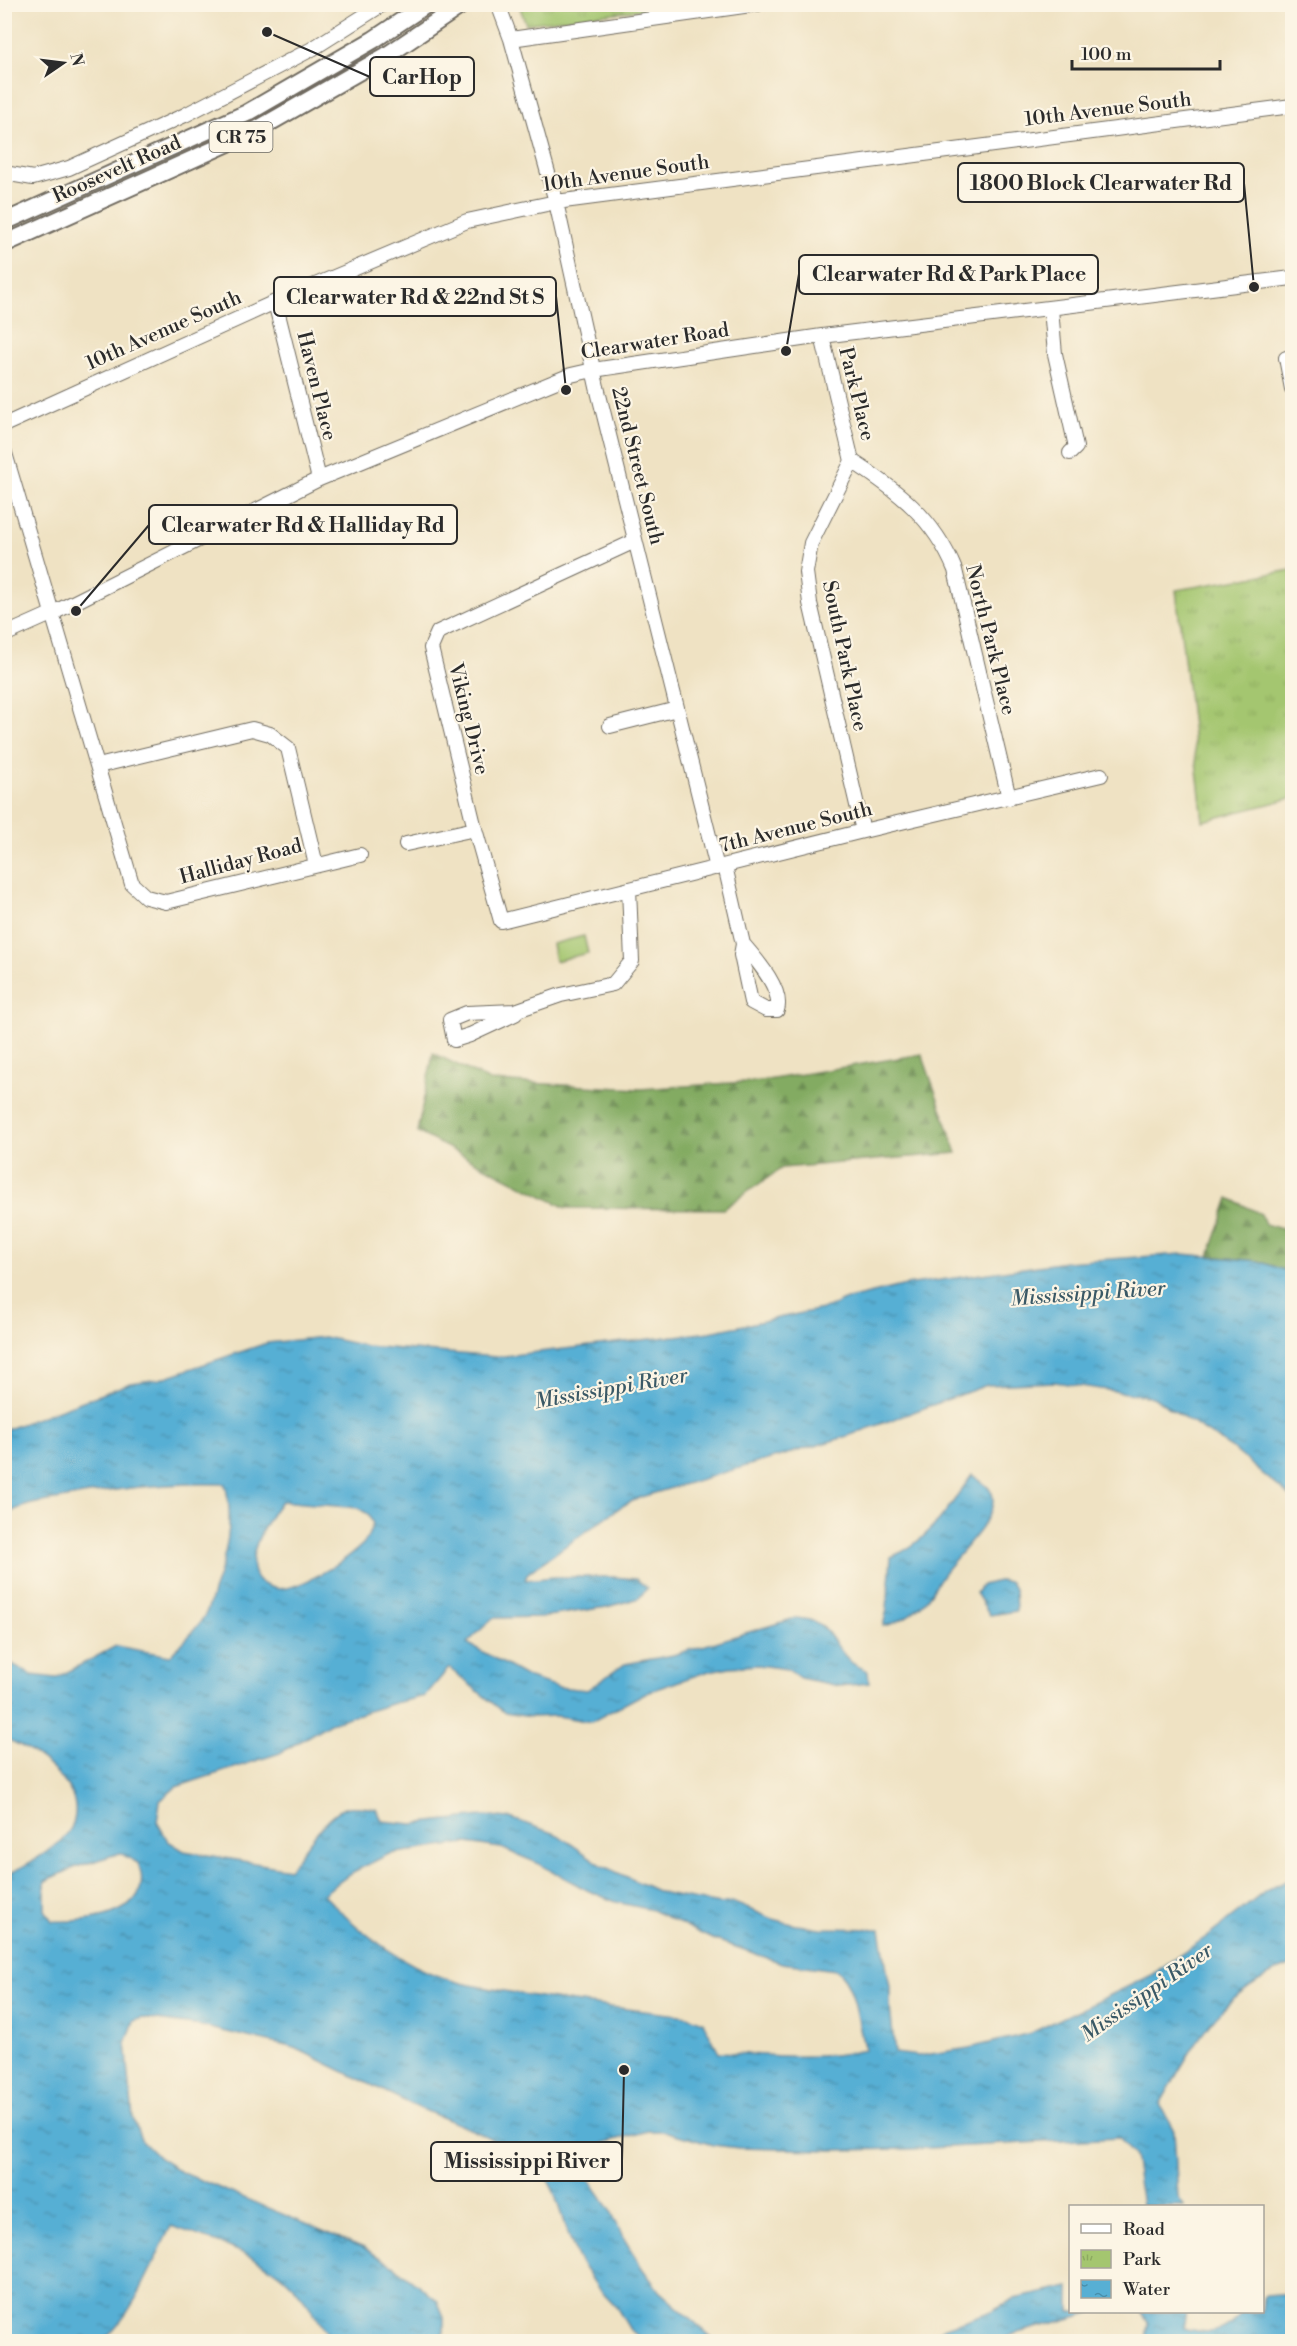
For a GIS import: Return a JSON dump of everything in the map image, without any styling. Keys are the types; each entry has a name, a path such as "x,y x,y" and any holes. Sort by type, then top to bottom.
{"main road":[{"name":"Roosevelt Road","path":"4,222 247,113 373,40 427,4"},
{"name":"Roosevelt Road","path":"4,244 253,132 386,56 463,4"}],"street":[{"name":"Roosevelt Road","path":"4,172 33,178 69,168 185,115 303,54 383,4"},
{"name":"22nd Street South","path":"498,4 511,39 556,202 594,370 677,709 743,944"},
{"path":"511,39 758,4"},
{"name":"10th Avenue South","path":"4,424 275,302 467,221 556,202 1293,106"},
{"name":"Clearwater Road","path":"4,635 51,614 319,479 538,387 594,370 822,336 1293,278"},
{"name":"Haven Place","path":"275,302 319,479"},
{"path":"1051,309 1055,354 1076,447 1070,453"},
{"name":"Park Place","path":"822,336 852,461"},
{"path":"1286,358 1293,389"},
{"name":"Halliday Road","path":"4,450 132,884 146,897 166,902 316,865 288,748 270,734 252,729 98,766"},
{"name":"North Park Place","path":"852,461 905,499 922,515 946,550 955,570 1009,798"},
{"name":"South Park Place","path":"852,461 811,543 806,572 810,603 863,831"},
{"name":"Viking Drive","path":"501,921 475,829 431,648 438,632 635,541"},
{"path":"610,726 677,709"},
{"name":"7th Avenue South","path":"501,921 863,831 1101,775"},
{"path":"406,844 475,829"},
{"path":"316,865 360,855"},
{"path":"515,1011 561,995 613,984 632,961 629,890"}],"green space":[{"path":"519,4 679,5 526,24"},
{"path":"1292,570 1292,798 1203,821 1176,590"},
{"path":"584,936 588,953 555,961 552,944"},
{"path":"433,1053 490,1081 640,1089 761,1081 922,1054 957,1153 782,1168 723,1209 566,1208 417,1132"},
{"path":"1229,1198 1261,1214 1265,1224 1292,1232 1292,1273 1258,1261 1209,1256"}],"water":[{"path":"1183,1254 1258,1261 1292,1273 1292,1498 1233,1449 1153,1397 1055,1382 987,1385 845,1437 641,1497 622,1506 536,1567 527,1574 525,1580 554,1577 636,1579 647,1588 639,1598 607,1607 541,1617 493,1618 467,1643 529,1678 558,1687 587,1690 625,1664 673,1655 792,1619 805,1619 821,1626 851,1662 868,1671 869,1683 839,1686 800,1678 787,1669 758,1665 730,1667 709,1671 647,1692 591,1722 557,1716 531,1717 505,1713 449,1668 425,1696 330,1723 280,1753 176,1787 160,1801 157,1822 168,1841 184,1851 289,1869 324,1824 332,1816 348,1807 377,1809 382,1821 413,1824 482,1816 510,1818 558,1835 603,1866 664,1894 720,1904 732,1902 773,1919 796,1925 821,1928 880,1929 890,1987 895,2053 918,2056 969,2048 1031,2033 1148,1977 1212,1933 1266,1891 1292,1878 1292,1965 1267,1976 1228,2004 1199,2039 1160,2104 1174,2131 1178,2197 1183,2205 1142,2205 1134,2155 1119,2138 909,2149 830,2150 739,2148 713,2145 664,2131 648,2131 603,2143 579,2166 610,2209 623,2237 659,2291 716,2341 646,2341 630,2330 617,2308 598,2288 578,2259 554,2192 541,2166 484,2135 417,2107 295,2048 201,2026 142,2018 134,2021 126,2043 133,2118 141,2140 159,2158 181,2172 364,2248 394,2266 437,2300 444,2317 444,2341 332,2341 303,2298 289,2282 270,2267 243,2253 171,2226 134,2302 115,2329 103,2341 5,2341 5,1876 59,1843 71,1828 75,1813 73,1799 67,1785 57,1773 31,1752 5,1738 5,1660 32,1675 56,1678 116,1646 170,1656 194,1631 207,1611 222,1566 228,1539 229,1512 225,1484 183,1484 122,1489 39,1503 24,1506 5,1516 5,1430 131,1383 160,1379 267,1343 324,1337 366,1346 496,1357 710,1332 827,1308 844,1300 906,1285 1066,1262","holes":["281,1501 358,1508 368,1514 373,1524 368,1537 363,1544 334,1566 307,1581 283,1588 274,1588 261,1582 254,1573 252,1561 255,1548 267,1522","467,1843 501,1848 535,1862 589,1891 616,1902 652,1910 710,1938 782,1963 836,1970 843,1976 852,1995 865,2050 810,2056 719,2052 703,2022 688,2016 521,1994 462,1983 428,1972 399,1957 346,1917 323,1894 353,1872 389,1854","120,1853 138,1863 141,1881 138,1894 129,1905 100,1917 52,1921 45,1910 45,1881 76,1867"]},
{"path":"972,1475 992,1494 992,1507 988,1516 925,1601 906,1617 883,1626 887,1609 891,1557 916,1543 927,1533"},
{"path":"998,1581 1010,1582 1015,1591 1016,1611 990,1615 976,1593 982,1585"},
{"path":"1069,2287 1069,2313 1089,2313 1014,2334 1001,2341 921,2341 943,2328 992,2311 1014,2299"},
{"path":"1292,2294 1292,2341 1146,2341 1148,2323 1143,2313 1186,2313 1183,2328 1209,2332 1230,2325 1242,2313 1264,2313 1264,2297"}],"place":[{"name":"CarHop","path":"267,32"},
{"name":"1800 Block Clearwater Rd","path":"1254,287"},
{"name":"Clearwater Rd & Park Place","path":"786,351"},
{"name":"Clearwater Rd & 22nd St S","path":"566,390"},
{"name":"Clearwater Rd & Halliday Rd","path":"76,611"},
{"name":"Mississippi River","path":"624,2070"}]}
